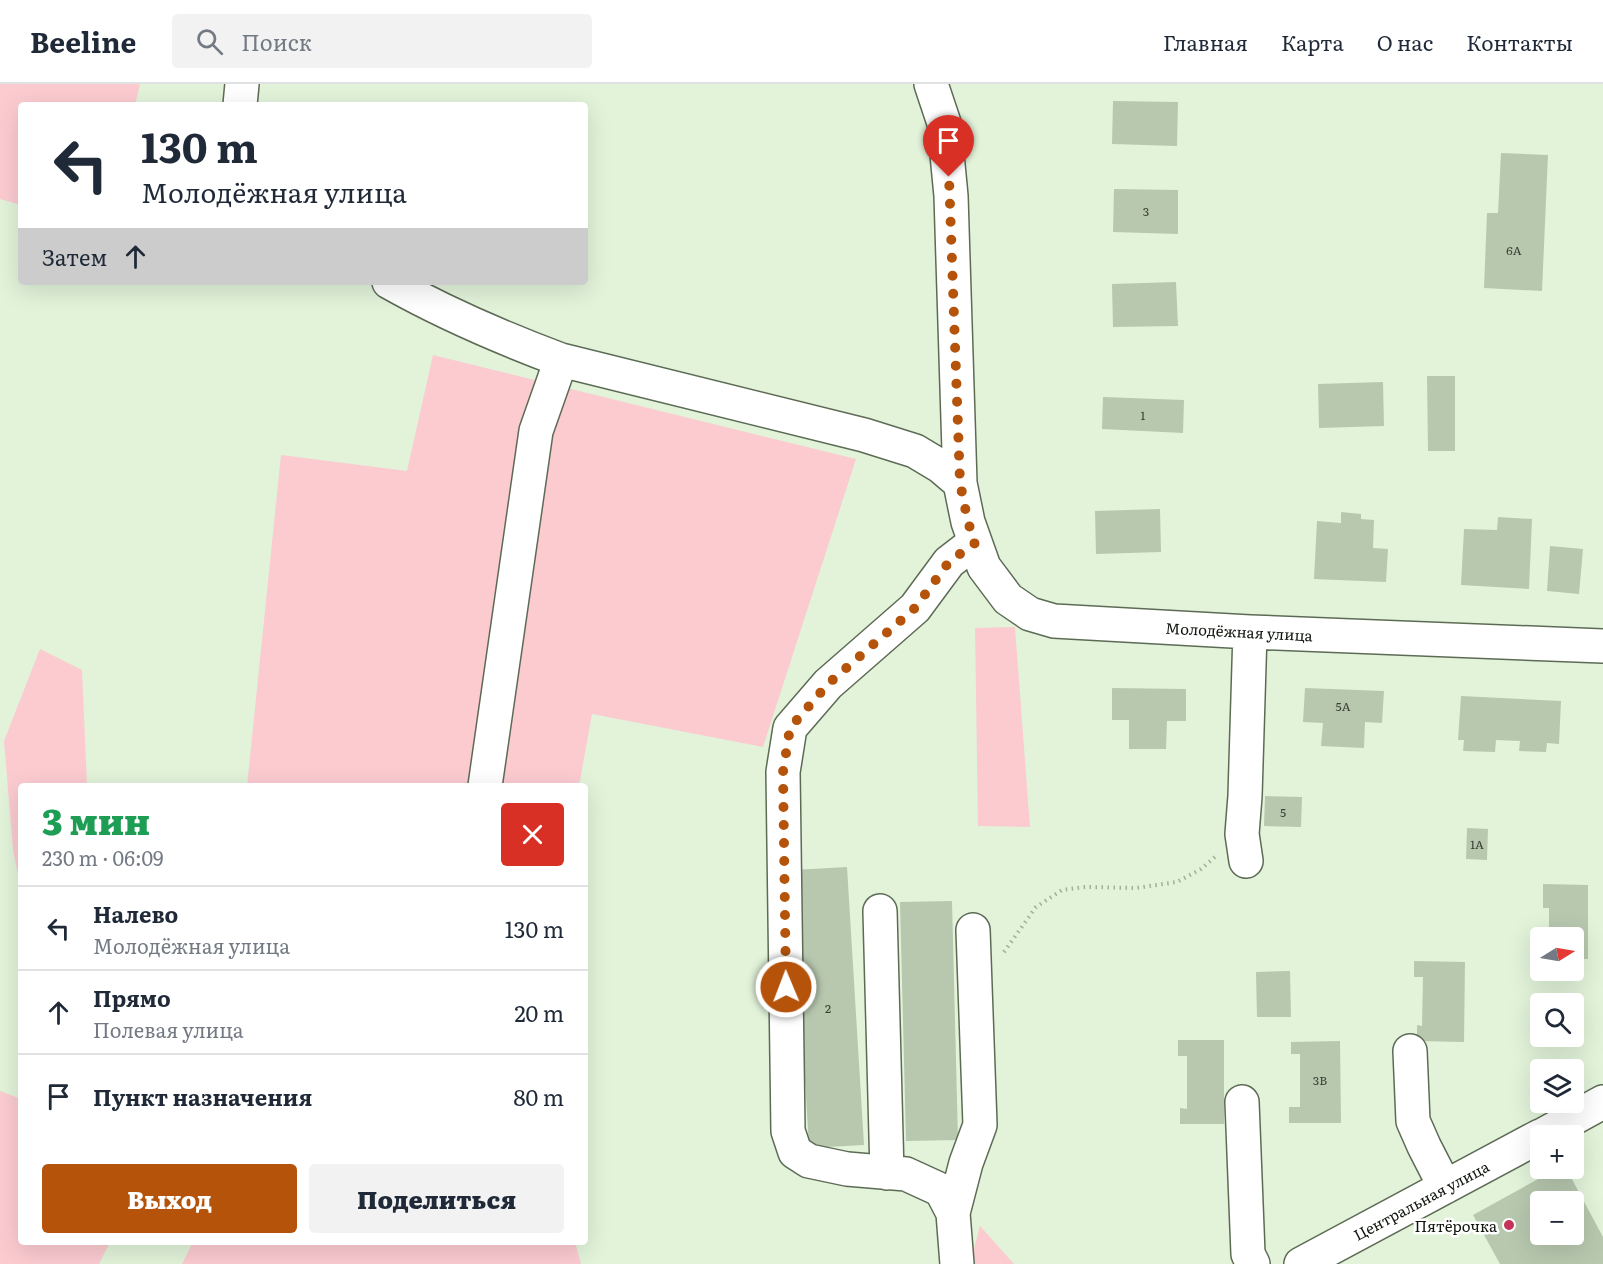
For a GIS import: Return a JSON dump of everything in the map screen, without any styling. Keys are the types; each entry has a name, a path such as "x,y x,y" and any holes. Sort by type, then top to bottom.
{"street":[{"path":"240,102 242,84"},
{"name":"Молодёжная улица","path":"931,84 944,123 951,196 960,483 968,522 984,567 1008,599 1030,614 1054,621 1250,632 1603,645"},
{"path":"393,285 516,343 561,360 864,435 915,451 940,466 960,483"},
{"path":"485,783 536,431 561,360"},
{"path":"953,1213 941,1190 906,1174 847,1169 809,1161 795,1152 788,1131 783,772 790,728 828,684 915,608 949,562 975,543"},
{"path":"1244,848 1250,632"},
{"path":"880,911 887,1173"},
{"path":"957,1264 953,1213 966,1163 980,1125 973,930"},
{"path":"1410,1051 1413,1121 1445,1187"},
{"path":"1242,1102 1248,1254 1253,1264"},
{"name":"Центральная улица","path":"1561,1125 1603,1102"},
{"name":"Центральная улица","path":"1302,1264 1530,1142"}],"path":[{"path":"975,978 999,958 1036,907 1062,890 1085,887 1136,888 1177,882 1201,869 1224,851 1244,848"}],"shaded area":[{"path":"0,84 140,84 136,102 18,102 18,204 0,199"},
{"path":"433,355 856,459 763,747 592,714 580,783 247,783 281,455 407,471"},
{"path":"1015,627 1030,827 978,826 975,628"},
{"path":"40,649 82,670 87,783 18,783 18,874 13,850 4,741"},
{"path":"0,1091 18,1098 18,1245 108,1245 99,1264 0,1264"},
{"path":"980,1226 1014,1264 973,1264 972,1256"},
{"path":"192,1245 576,1245 581,1264 182,1264"}],"building":[{"path":"1113,101 1178,102 1177,146 1112,144"},
{"path":"1501,153 1548,155 1542,291 1484,288 1487,213 1498,213"},
{"path":"1114,189 1178,190 1178,234 1113,232"},
{"path":"1176,282 1178,326 1113,327 1112,284"},
{"path":"1427,376 1455,376 1455,451 1428,451"},
{"path":"1383,382 1384,426 1319,428 1318,384"},
{"path":"1103,397 1184,400 1183,433 1102,429"},
{"path":"1160,509 1161,552 1096,554 1095,511"},
{"path":"1341,512 1361,514 1361,519 1374,520 1373,548 1388,549 1386,582 1314,579 1317,521 1341,523"},
{"path":"1498,517 1532,519 1529,589 1461,585 1464,529 1497,530"},
{"path":"1550,546 1583,549 1579,594 1547,591"},
{"path":"1112,688 1186,689 1186,721 1167,721 1166,749 1129,749 1129,720 1112,720"},
{"path":"1305,688 1384,691 1382,723 1365,722 1364,748 1321,746 1323,723 1303,722"},
{"path":"1461,696 1561,701 1559,744 1547,743 1546,752 1519,751 1520,741 1496,740 1495,752 1463,751 1464,740 1458,740"},
{"path":"1265,796 1302,797 1301,827 1264,826"},
{"path":"1467,828 1488,829 1487,860 1466,859"},
{"path":"847,867 864,1145 809,1148 793,870"},
{"path":"1543,884 1588,885 1588,959 1584,959 1584,927 1549,927 1549,908 1543,908"},
{"path":"952,901 958,1140 906,1141 900,902"},
{"path":"1414,961 1465,962 1464,1042 1417,1041 1417,1025 1422,1026 1423,977 1414,977"},
{"path":"1290,971 1291,1017 1257,1017 1256,972"},
{"path":"1178,1040 1224,1040 1224,1124 1180,1124 1180,1108 1187,1109 1187,1056 1178,1056"},
{"path":"1340,1041 1341,1123 1289,1123 1289,1107 1300,1107 1300,1054 1291,1054 1291,1042"},
{"name":"Пятёрочка","path":"1538,1179 1572,1179 1578,1191 1530,1191 1530,1245 1584,1245 1584,1202 1603,1237 1603,1264 1500,1264 1473,1215"}],"place":[{"name":"Пятёрочка","path":"1509,1225"}],"route":[{"path":"786,987 783,772 790,728 828,684 915,608 949,562 975,543 960,483 949,177"}]}
